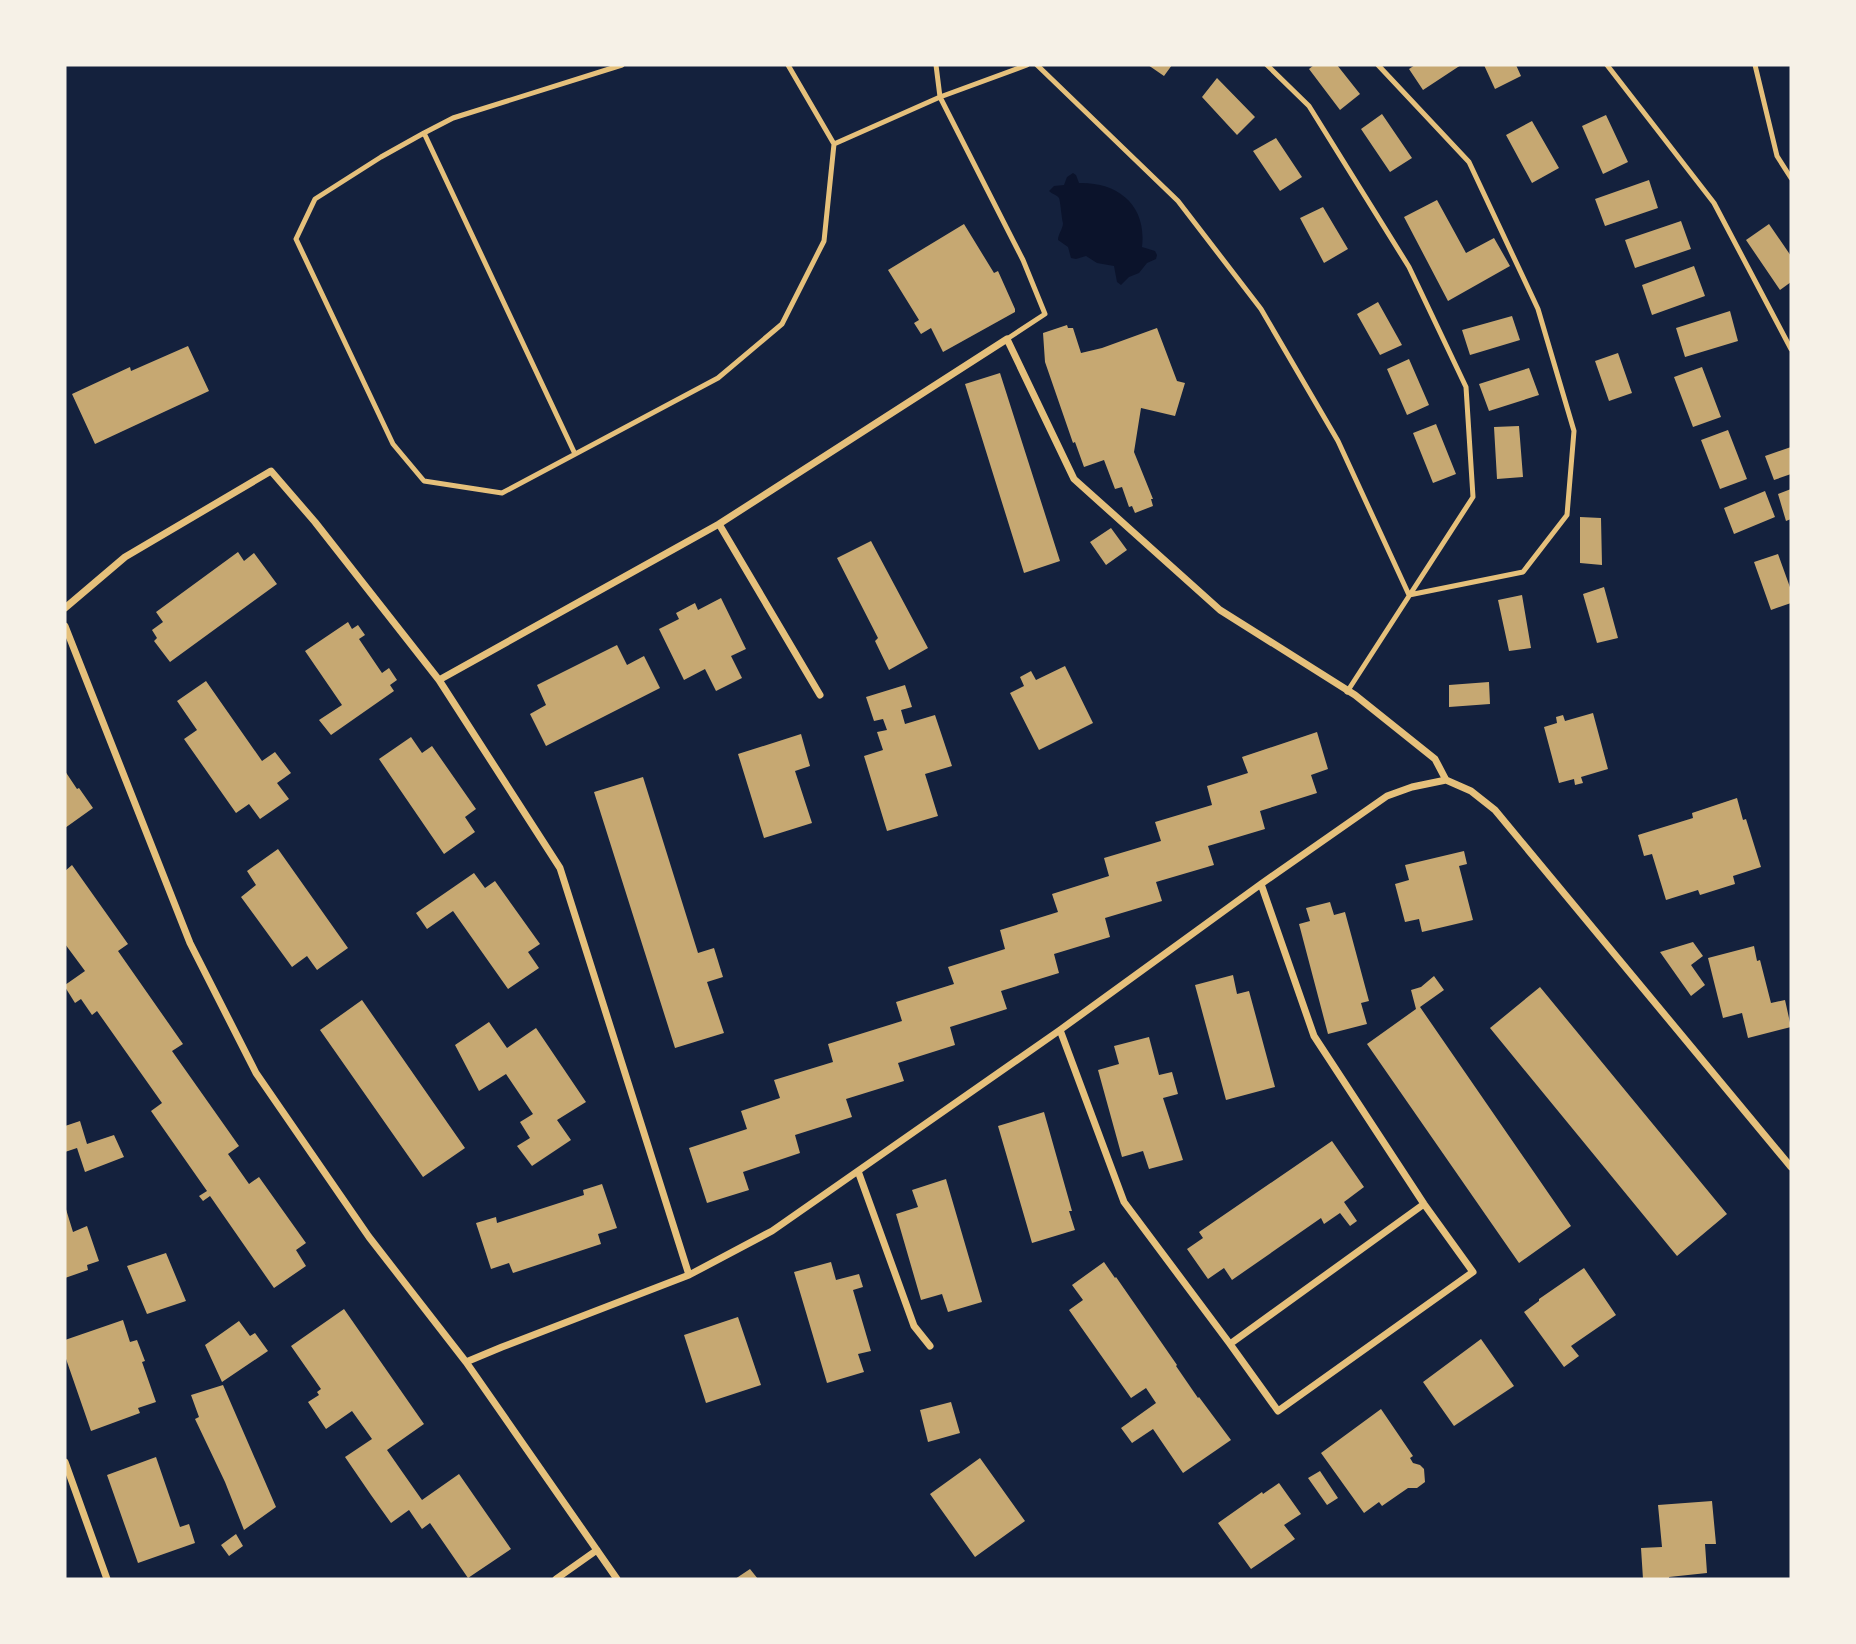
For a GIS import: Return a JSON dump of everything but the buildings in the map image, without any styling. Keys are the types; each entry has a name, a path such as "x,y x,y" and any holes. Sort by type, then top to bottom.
{"street":[{"path":"439,680 719,524 1007,339 1074,479 1220,610 1355,695 1435,759 1446,780"},
{"path":"65,608 125,556 271,471 315,522 439,680 560,869 689,1275"},
{"path":"719,524 820,695"},
{"path":"65,626 190,943 256,1073 369,1237 466,1362 617,1579"},
{"path":"466,1362 689,1275 772,1231 1060,1030 1387,796 1412,787 1446,780 1471,791 1495,810 1791,1167"},
{"path":"1060,1030 1124,1202 1278,1411 1473,1272 1424,1205 1314,1036 1262,884"},
{"path":"859,1171 914,1326 930,1346"},
{"path":"1230,1344 1424,1205"},
{"path":"65,1462 107,1579"},
{"path":"556,1579 597,1550"}],"lane":[{"path":"622,65 453,118 381,157 315,199 296,239 393,444 424,481 502,493 718,378 782,324 824,241 834,144 788,65"},
{"path":"936,65 940,97 1023,260 1045,314 1007,339"},
{"path":"834,144 940,97 1027,65"},
{"path":"1037,65 1178,201 1261,309 1338,441 1409,595"},
{"path":"1267,65 1308,106 1409,267 1466,387 1473,497 1347,692"},
{"path":"1378,65 1469,162 1538,309 1574,430 1567,515 1523,572 1409,595"},
{"path":"1607,65 1714,203 1791,349"},
{"path":"1755,65 1777,156 1791,178"},
{"path":"424,133 575,454"}],"water":[{"path":"1073,173 1079,183 1106,187 1127,199 1140,219 1142,247 1155,251 1157,255 1156,259 1147,263 1139,273 1129,277 1121,285 1117,282 1114,266 1097,263 1086,256 1071,258 1068,247 1058,240 1063,223 1059,199 1049,191 1054,186 1064,185 1067,177"}]}
